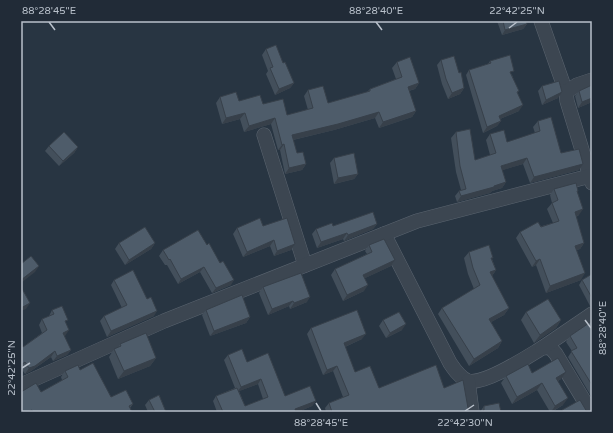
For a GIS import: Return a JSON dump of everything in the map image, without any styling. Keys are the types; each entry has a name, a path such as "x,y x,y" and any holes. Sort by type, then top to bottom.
{"street":[{"path":"21,385 164,322 417,221 591,180 567,101 566,92 541,21"},
{"path":"566,92 577,85 592,80"},
{"path":"264,135 305,265"},
{"path":"384,234 450,363 459,375 468,381 481,380 494,376 542,348 592,314"},
{"path":"542,348 550,347 556,354 591,412"},
{"path":"468,381 472,412"}],"building":[{"path":"503,21 526,21 527,24 505,30"},
{"path":"276,45 283,63 285,62 294,83 279,89 270,68 273,67 266,49"},
{"path":"510,55 514,71 510,72 519,91 517,92 523,105 499,116 501,121 487,127 469,70 491,63 490,61"},
{"path":"454,56 459,73 461,72 464,88 452,93 446,79 441,60"},
{"path":"410,57 419,83 408,87 416,111 383,122 379,112 292,135 297,153 303,152 306,164 289,168 284,144 282,145 275,118 249,126 245,113 226,118 220,97 236,92 239,101 260,95 263,104 283,99 287,115 313,108 308,90 323,86 328,103 370,91 370,89 402,77 397,62"},
{"path":"559,81 562,92 546,100 542,86"},
{"path":"592,85 592,98 582,102 579,91"},
{"path":"551,117 561,153 579,149 583,164 534,177 527,158 501,166 506,182 494,187 461,196 459,191 466,189 460,166 456,132 470,129 475,160 496,153 490,134 504,130 507,142 540,131 538,121"},
{"path":"64,132 78,147 63,161 49,146"},
{"path":"354,153 358,174 338,178 334,158"},
{"path":"576,183 583,209 575,212 584,243 575,246 585,273 550,286 540,259 536,261 520,232 538,222 541,227 559,221 552,203 558,200 554,189"},
{"path":"373,212 377,224 348,235 347,233 321,242 316,229 332,223 333,226"},
{"path":"260,218 263,226 287,218 295,244 277,251 274,240 247,252 237,228"},
{"path":"145,227 155,243 129,260 119,243"},
{"path":"198,230 207,245 209,243 220,263 223,261 234,280 216,288 204,267 181,279 170,259 169,260 163,250"},
{"path":"384,239 395,260 363,275 368,285 347,295 335,269 372,252 369,245"},
{"path":"489,245 493,258 491,258 496,270 490,272 509,308 489,319 502,341 474,359 442,308 480,285 473,268 469,252"},
{"path":"31,256 39,266 21,280 21,264"},
{"path":"133,270 147,299 151,297 157,311 111,331 104,316 127,305 114,280"},
{"path":"301,273 310,297 294,303 293,301 272,309 263,287"},
{"path":"592,274 592,298 582,280"},
{"path":"21,287 30,303 21,308"},
{"path":"242,295 250,317 214,331 206,310"},
{"path":"548,299 561,320 540,335 526,312"},
{"path":"62,306 68,320 65,321 69,330 63,333 71,350 57,356 55,351 35,366 29,368 25,362 21,365 21,344 23,347 47,330 42,319 54,314 52,310"},
{"path":"357,310 366,334 344,343 355,372 370,366 379,388 436,365 444,388 463,380 468,408 471,412 332,412 329,403 349,395 337,366 327,370 311,328"},
{"path":"399,312 406,324 390,333 383,320"},
{"path":"592,321 592,385 571,351 577,348 570,336"},
{"path":"146,333 156,358 124,371 114,349 121,346 120,344"},
{"path":"242,349 247,362 268,353 285,396 310,386 316,401 295,409 296,412 223,412 216,396 237,388 245,406 268,397 261,379 241,387 228,355"},
{"path":"558,358 566,372 556,378 568,398 555,406 542,383 517,397 506,376 528,364 532,373"},
{"path":"93,363 111,397 126,390 133,404 129,406 132,412 33,412 32,410 28,412 21,412 21,392 36,383 41,392 68,377 65,371 78,365 80,370"},
{"path":"159,395 166,412 155,412 149,400"},
{"path":"580,400 587,412 564,412 562,410"},
{"path":"499,403 501,412 482,412 484,410 484,406"}]}
